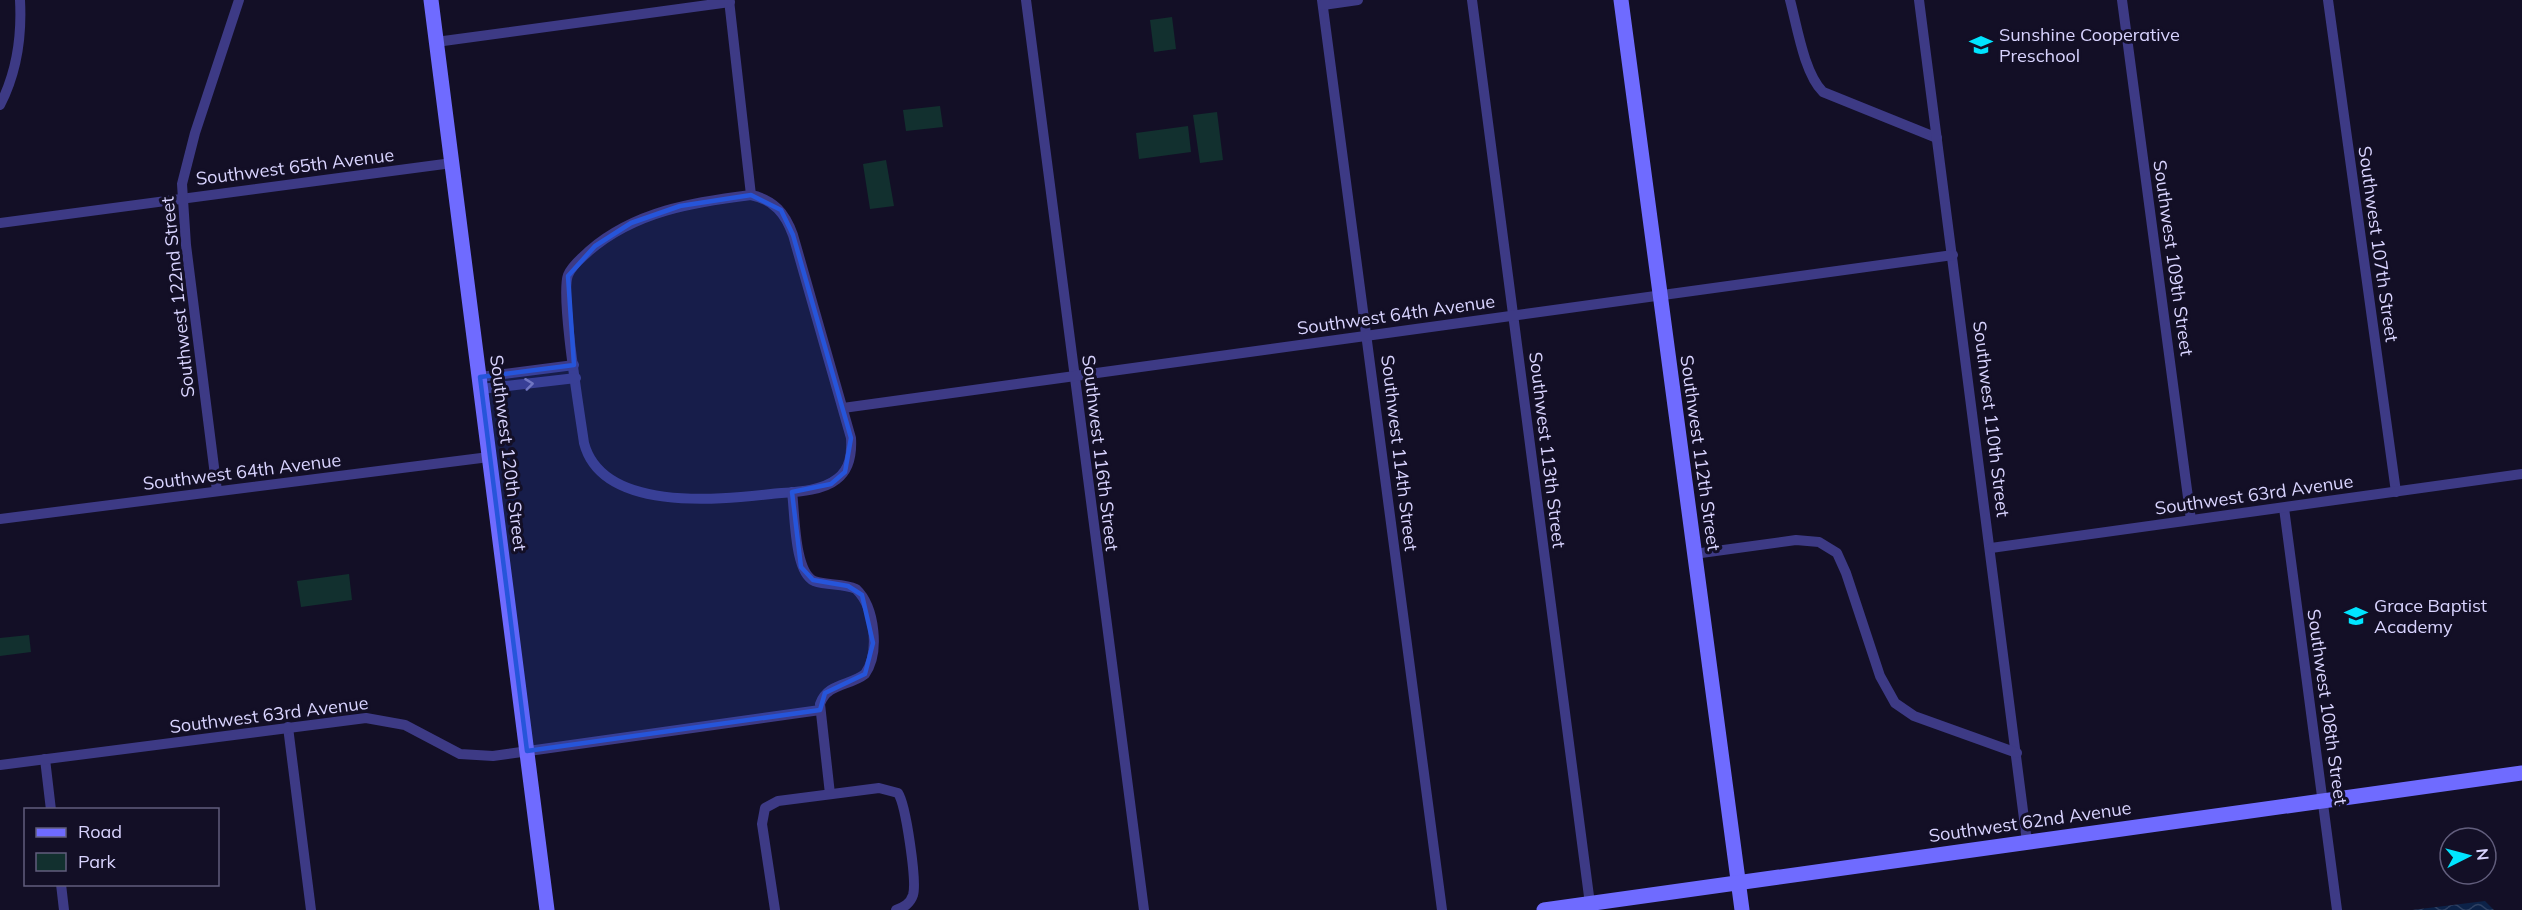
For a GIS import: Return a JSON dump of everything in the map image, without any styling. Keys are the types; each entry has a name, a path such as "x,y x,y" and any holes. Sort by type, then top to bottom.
{"street":[{"path":"0,105 7,92 18,53 20,0"},
{"name":"Southwest 122nd Street","path":"217,491 182,198 189,152 240,0"},
{"name":"Southwest 120th Street","path":"431,0 547,910"},
{"name":"Southwest 116th Street","path":"1026,0 1144,910"},
{"path":"1322,2 1358,0"},
{"name":"Southwest 113th Street","path":"1472,0 1590,904"},
{"path":"1621,0 1627,0"},
{"name":"Southwest 112th Street","path":"1621,0 1736,882 1742,910"},
{"path":"1790,0 1809,68 1817,87 1823,92 1937,138"},
{"name":"Southwest 110th Street","path":"1919,0 2027,842"},
{"name":"Southwest 109th Street","path":"2122,0 2191,520"},
{"name":"Southwest 107th Street","path":"2328,0 2396,492"},
{"path":"436,42 729,1 751,195"},
{"name":"Southwest 114th Street","path":"1322,2 1442,910"},
{"name":"Southwest 65th Avenue","path":"0,223 452,163"},
{"path":"751,195 771,202 787,220 843,408 851,449 845,472 831,483 792,492 723,499 689,499 655,494 609,479 592,463 587,454 574,365 566,288 568,276 583,257 614,232 664,210 751,195"},
{"name":"Southwest 64th Avenue","path":"843,408 1953,255"},
{"path":"480,383 574,365"},
{"path":"480,383 576,378"},
{"name":"Southwest 64th Avenue","path":"0,519 489,457"},
{"name":"Southwest 63rd Avenue","path":"1991,548 2522,474"},
{"path":"792,492 799,556 805,575 813,580 856,589 867,603 871,627 873,654 869,669 860,678 825,693 820,710 830,794"},
{"name":"Southwest 108th Street","path":"2284,508 2337,910"},
{"path":"1694,554 1796,540 1811,540 1826,544 1842,561 1880,676 1895,704 1914,716 2017,753"},
{"name":"Southwest 63rd Avenue","path":"0,765 288,727 375,718 405,725 460,754 493,756 820,710"},
{"path":"288,727 311,910"},
{"path":"45,759 51,808"},
{"name":"Southwest 62nd Avenue","path":"1544,910 2522,773"},
{"path":"775,910 762,824 765,808 778,801 879,788 898,794 904,809 914,884 910,901 896,910"},
{"path":"61,886 64,910"}],"highlighted area":[{"path":"751,195 781,210 793,235 851,438 845,472 831,484 792,492 801,567 813,580 848,586 862,595 873,643 865,674 825,693 820,710 527,751 480,377 574,365 568,276 595,246 631,223 680,206"}],"green space":[{"path":"1172,17 1176,49 1154,52 1150,20"},
{"path":"940,106 943,127 906,131 903,110"},
{"path":"1217,112 1223,160 1200,163 1193,115"},
{"path":"1188,126 1191,152 1139,159 1136,133"},
{"path":"886,160 894,206 870,209 863,164"},
{"path":"349,574 352,600 301,607 297,581"},
{"path":"29,635 31,652 0,656 0,638"}],"water":[{"path":"2485,901 2494,910 2412,910 2477,902"}],"place":[{"name":"Sunshine Cooperative Preschool","path":"1981,45"},
{"name":"Grace Baptist Academy","path":"2356,616"}]}
